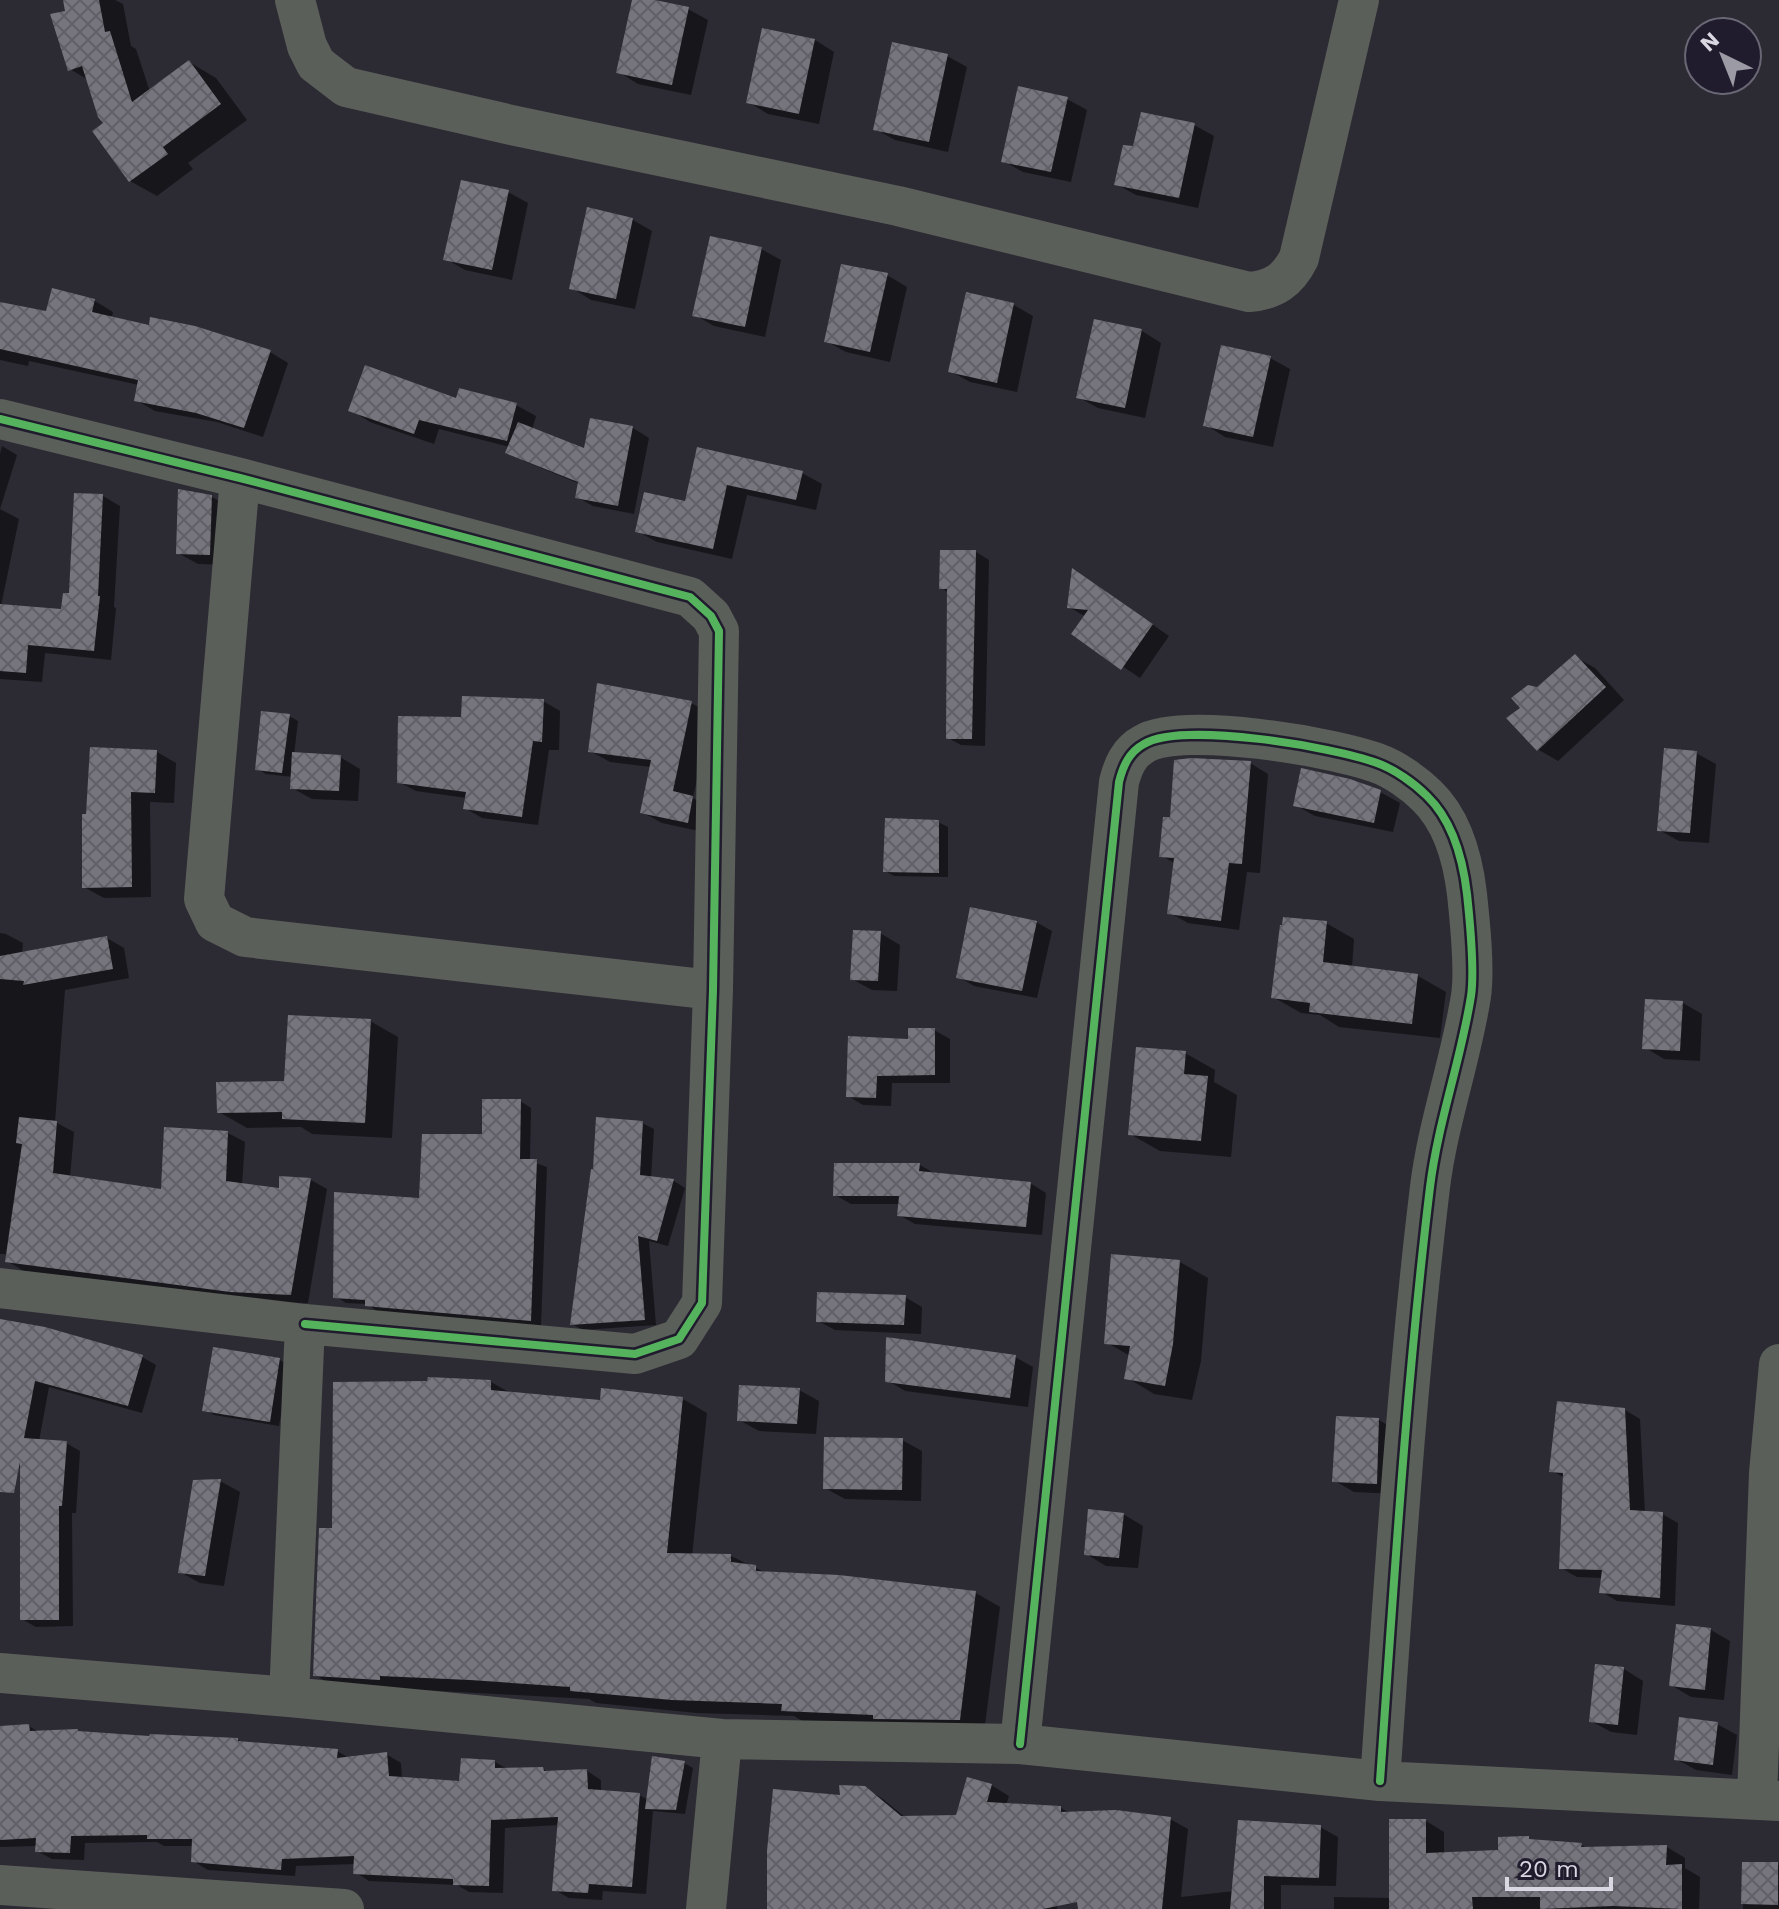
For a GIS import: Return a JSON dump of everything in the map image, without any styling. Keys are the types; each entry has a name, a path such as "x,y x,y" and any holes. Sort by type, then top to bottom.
{"street":[{"path":"295,0 307,46 316,64 346,87 898,206 1249,292 1267,290 1283,281 1291,274 1299,258 1359,0"},
{"path":"0,419 240,478 690,597 711,616 719,631 713,990 702,1303 679,1339 635,1354 305,1324 0,1288"},
{"path":"240,478 204,899 215,922 245,937 713,990"},
{"path":"1020,1744 1122,766 1133,751 1160,737 1180,735 1276,740 1378,763 1425,793 1449,824 1467,893 1471,993 1445,1101 1430,1183 1410,1374 1380,1781"},
{"path":"289,1697 305,1324"},
{"path":"0,1673 289,1697 722,1739 1020,1744 1380,1781 1768,1799 1769,1473 1779,1364"},
{"path":"706,1909 722,1739"},
{"path":"0,1885 344,1909"}],"building":[{"path":"63,0 99,0 105,32 110,31 132,102 189,60 221,104 163,147 168,154 129,182 92,131 103,123 98,117 82,66 68,71 50,14 65,11"},
{"path":"632,0 655,0 689,7 672,85 616,73"},
{"path":"762,28 815,39 799,114 746,103"},
{"path":"892,42 948,54 929,142 873,130"},
{"path":"1018,86 1068,97 1051,172 1001,162"},
{"path":"1141,112 1195,123 1179,198 1114,185 1123,145 1133,146"},
{"path":"461,180 509,190 492,270 443,260"},
{"path":"587,207 633,218 616,299 569,289"},
{"path":"710,236 762,247 745,327 692,316"},
{"path":"841,264 888,273 870,352 824,342"},
{"path":"52,288 95,299 92,312 149,325 150,317 195,326 271,350 244,428 196,413 134,401 138,380 0,349 0,302 46,311"},
{"path":"966,292 1014,303 997,383 948,372"},
{"path":"1094,319 1142,329 1125,408 1076,398"},
{"path":"1221,345 1271,356 1253,437 1203,426"},
{"path":"365,365 456,398 459,388 517,403 507,441 419,420 414,434 348,411"},
{"path":"590,418 633,426 618,506 575,498 578,482 505,453 518,422 584,448"},
{"path":"697,447 803,471 796,500 727,485 713,549 635,532 644,492 685,501"},
{"path":"178,489 212,495 210,555 176,554"},
{"path":"74,493 103,494 100,596 94,651 28,645 26,673 0,671 0,604 61,609 63,593 69,593"},
{"path":"940,550 976,550 972,739 946,739 947,589 939,589"},
{"path":"1072,568 1153,624 1121,670 1071,634 1088,610 1067,608"},
{"path":"1575,654 1606,687 1537,751 1506,718 1520,708 1511,698 1528,685 1537,687"},
{"path":"597,683 692,701 673,791 693,796 688,823 640,813 651,760 588,752"},
{"path":"462,696 544,699 542,742 533,741 522,817 463,809 466,792 397,783 398,716 461,717"},
{"path":"261,711 290,714 282,773 255,770"},
{"path":"90,747 157,750 155,793 131,792 132,887 82,888 82,814 86,814"},
{"path":"1664,748 1697,751 1690,833 1657,831"},
{"path":"292,752 341,755 339,791 290,789"},
{"path":"1174,760 1251,761 1242,864 1229,863 1221,921 1167,914 1174,858 1159,857 1163,817 1170,817"},
{"path":"1301,768 1381,790 1374,823 1293,806"},
{"path":"885,818 939,820 939,873 883,872"},
{"path":"970,907 1037,921 1022,991 956,978"},
{"path":"1283,917 1327,921 1323,962 1418,974 1412,1024 1309,1012 1310,1003 1271,998"},
{"path":"853,930 881,931 878,981 850,980"},
{"path":"107,936 113,969 23,985 24,981 0,979 0,956"},
{"path":"1645,999 1683,1001 1680,1051 1642,1049"},
{"path":"288,1015 371,1019 365,1123 282,1119 282,1112 217,1113 216,1082 284,1081"},
{"path":"908,1028 935,1028 935,1075 877,1076 876,1098 846,1097 848,1036 908,1039"},
{"path":"1136,1047 1186,1051 1184,1074 1208,1076 1201,1141 1128,1135"},
{"path":"482,1099 521,1099 520,1159 537,1159 531,1321 365,1306 365,1300 333,1298 334,1192 419,1198 422,1134 482,1134"},
{"path":"19,1117 57,1121 53,1173 161,1189 164,1127 228,1131 226,1181 279,1188 279,1176 311,1178 291,1295 230,1292 5,1262 22,1144 16,1143"},
{"path":"596,1117 643,1121 640,1175 674,1179 657,1241 638,1236 645,1320 570,1325 593,1169"},
{"path":"834,1163 920,1163 919,1171 1031,1182 1026,1227 897,1216 899,1196 833,1196"},
{"path":"1111,1254 1180,1260 1173,1344 1165,1386 1124,1379 1130,1346 1104,1344"},
{"path":"817,1292 906,1295 904,1325 816,1322"},
{"path":"0,1319 45,1327 143,1355 128,1406 35,1381 24,1438 67,1441 62,1506 59,1506 59,1620 20,1620 20,1462 14,1493 0,1492"},
{"path":"886,1337 1016,1355 1010,1398 885,1382"},
{"path":"213,1347 280,1358 270,1422 202,1411"},
{"path":"428,1377 491,1380 491,1390 600,1400 601,1388 683,1397 667,1553 731,1554 731,1562 756,1565 756,1571 839,1575 976,1591 960,1720 873,1719 873,1715 781,1711 782,1704 672,1700 570,1691 570,1687 470,1680 313,1676 319,1528 332,1528 333,1382 427,1381"},
{"path":"739,1385 800,1388 797,1424 737,1421"},
{"path":"1557,1401 1625,1408 1630,1510 1663,1512 1660,1598 1599,1593 1602,1570 1559,1569 1563,1473 1549,1472"},
{"path":"1336,1416 1379,1418 1377,1484 1332,1482"},
{"path":"824,1437 903,1438 902,1490 823,1489"},
{"path":"221,1479 205,1576 178,1573 193,1480"},
{"path":"1088,1509 1124,1513 1119,1558 1084,1555"},
{"path":"1676,1624 1711,1628 1705,1690 1669,1686"},
{"path":"1595,1664 1624,1667 1618,1725 1589,1722"},
{"path":"1679,1717 1718,1722 1713,1765 1674,1760"},
{"path":"29,1724 30,1731 78,1729 149,1736 238,1738 238,1741 338,1749 337,1758 387,1752 389,1776 459,1781 461,1758 495,1760 495,1768 543,1767 544,1771 587,1769 588,1789 640,1793 632,1887 589,1884 588,1893 552,1891 558,1817 491,1820 489,1886 453,1885 453,1879 353,1874 354,1856 282,1859 281,1870 191,1862 192,1839 147,1839 147,1835 71,1836 70,1853 35,1852 36,1838 0,1840 0,1726"},
{"path":"652,1756 685,1761 676,1810 645,1809"},
{"path":"967,1777 992,1784 987,1802 1061,1806 1061,1812 1116,1810 1171,1817 1162,1909 1078,1909 1077,1902 1043,1909 767,1909 767,1851 773,1789 840,1795 839,1785 865,1786 901,1816 956,1815"},
{"path":"1389,1819 1426,1819 1426,1853 1498,1850 1498,1837 1529,1836 1529,1839 1582,1843 1581,1847 1667,1845 1666,1865 1682,1864 1682,1909 1613,1906 1540,1909 1540,1897 1472,1897 1473,1909 1389,1909"},
{"path":"1238,1820 1321,1825 1319,1878 1264,1876 1264,1909 1230,1909"},
{"path":"1742,1862 1778,1862 1778,1905 1741,1904"}],"cycle path":[{"path":"0,419 240,478 690,597 711,616 719,631 713,990 702,1303 679,1339 635,1354 305,1324"},
{"path":"1020,1744 1119,782 1134,751 1163,738 1190,735 1259,739 1356,757 1383,766 1410,781 1444,817 1463,868 1467,894 1472,985 1430,1187 1407,1410 1380,1781"}]}
